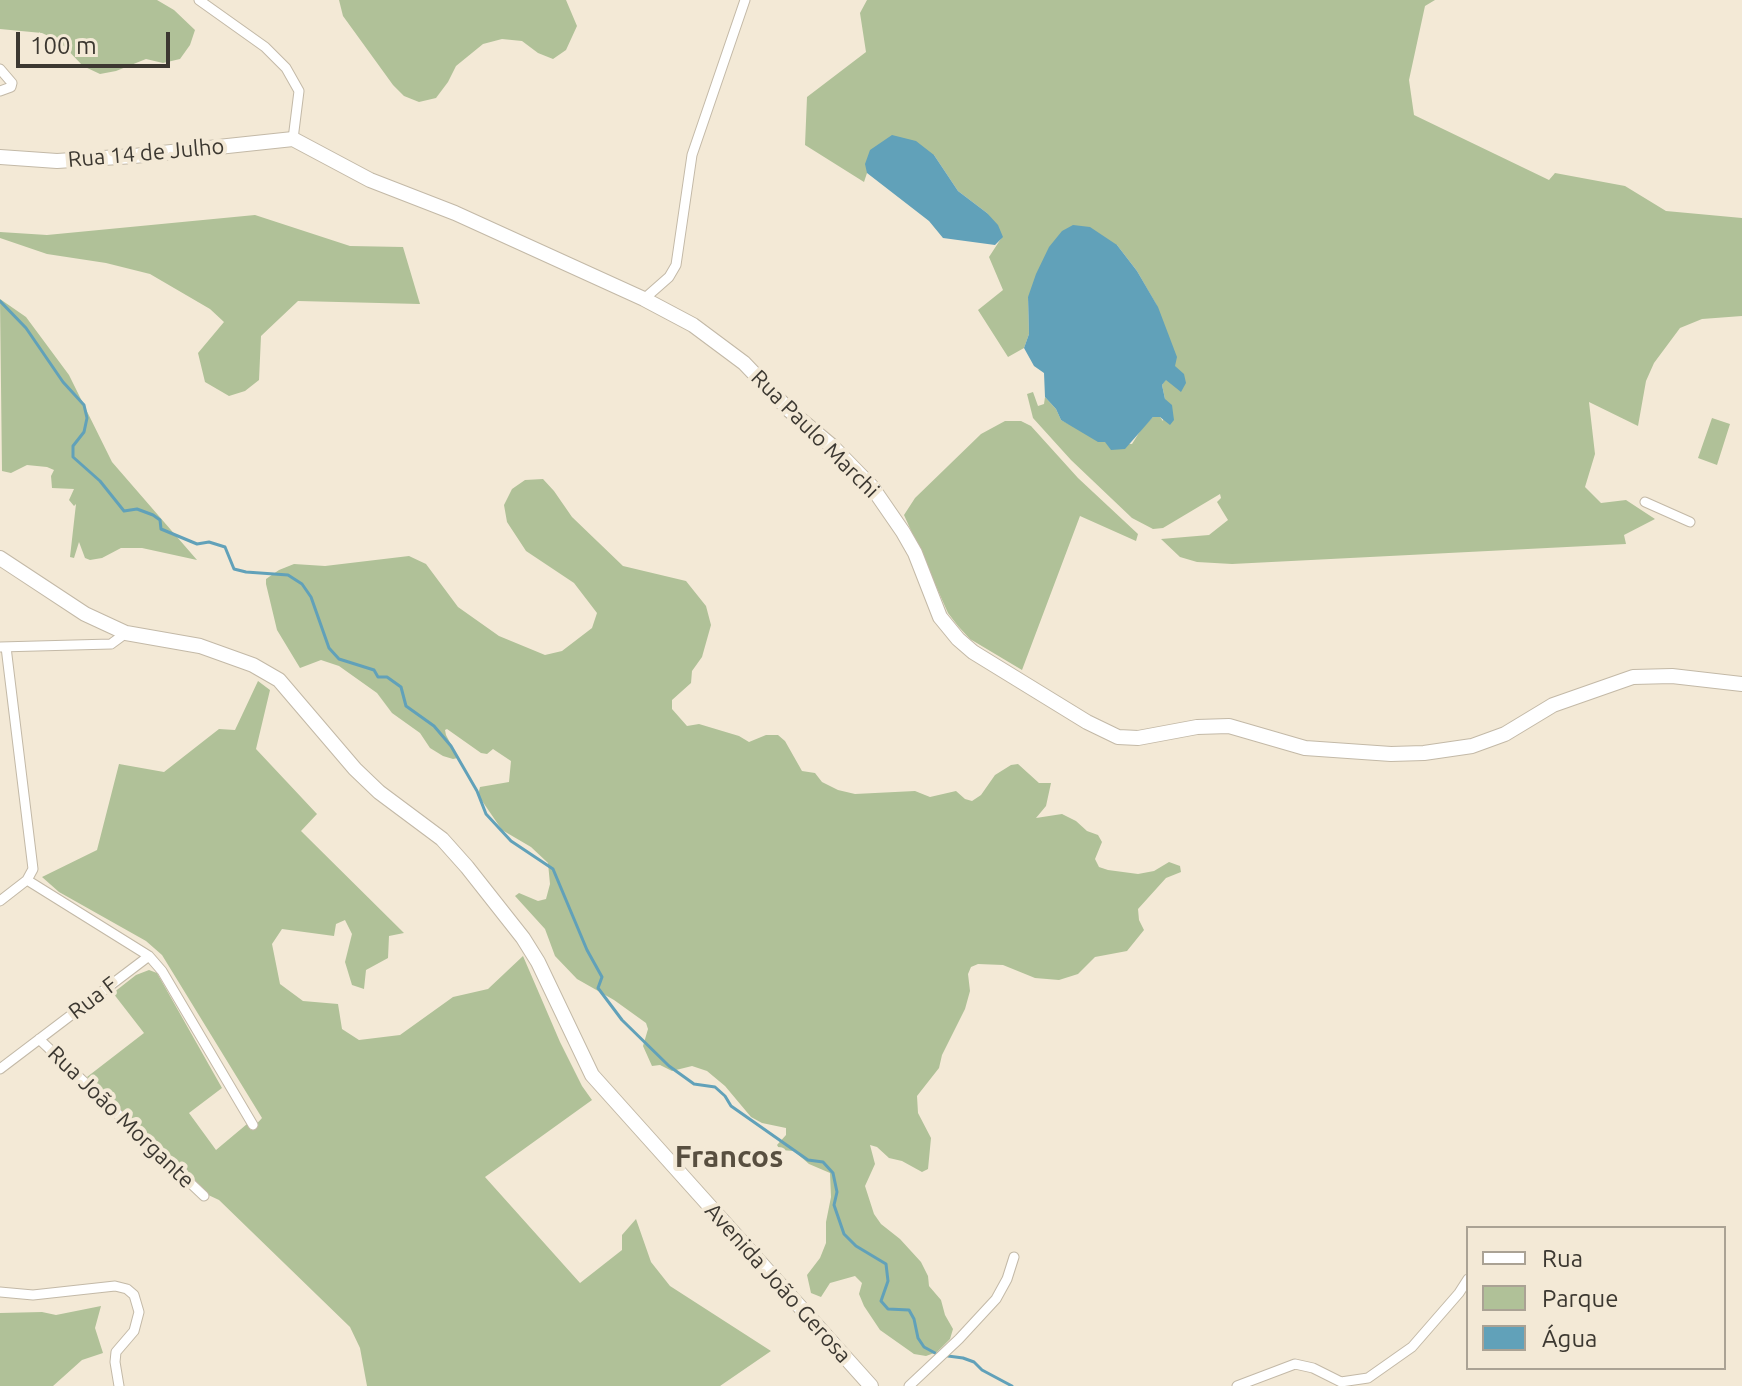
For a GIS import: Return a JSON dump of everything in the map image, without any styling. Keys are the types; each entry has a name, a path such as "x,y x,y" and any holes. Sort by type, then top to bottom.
{"street":[{"path":"199,0 265,47 286,68 299,91 293,139"},
{"path":"644,299 669,277 676,265 692,155 745,0"},
{"path":"0,69 12,83 11,87 0,91"},
{"name":"Rua 14 de Julho","path":"0,157 57,161 293,139"},
{"name":"Rua Paulo Marchi","path":"293,139 342,167 455,213 644,299 693,325 744,363 789,410 832,446 872,487 915,553 940,617 958,639 973,652 1087,722 1118,737 1138,738 1197,727 1229,726 1305,748 1424,753 1472,746 1505,734 1553,705 1633,677 1685,677 1742,684"},
{"path":"1645,502 1690,522"},
{"name":"Avenida João Gerosa","path":"0,558 76,608 126,633 200,646 268,672 294,695 355,769 379,792 442,839 523,938 538,962 592,1075 871,1386"},
{"path":"0,901 27,880 33,869 3,647 111,644 126,633"},
{"path":"27,880 149,956 162,971 253,1125"},
{"name":"Rua F","path":"0,1069 149,956"},
{"name":"Rua João Morgante","path":"39,1039 204,1196"},
{"path":"909,1386 996,1299 1014,1257"},
{"path":"1237,1386 1295,1364 1313,1368 1341,1382 1368,1378 1427,1333 1466,1282"},
{"path":"0,1292 33,1295 115,1286 127,1289 134,1295 139,1312 134,1331 116,1352 119,1386"}],"green space":[{"path":"0,0 157,0 174,10 195,30 190,45 180,59 163,63 146,59 100,74 83,66 59,41 42,33 0,29"},
{"path":"339,0 566,0 577,26 566,50 553,59 522,41 502,39 483,44 456,66 436,98 419,102 404,96 393,85 343,16"},
{"path":"867,0 1435,0 1425,6 1409,80 1414,115 1549,180 1555,173 1625,186 1666,211 1742,218 1742,316 1702,319 1680,328 1654,363 1646,381 1638,426 1589,402 1595,454 1585,487 1601,503 1626,500 1655,519 1624,535 1626,544 1232,564 1197,562 1180,557 1161,539 1209,535 1228,520 1217,502 1220,494 1163,528 1153,529 1132,518 1071,460 1033,418 1027,394 1033,392 1038,406 1044,404 1045,397 1061,420 1105,442 1132,444 1153,417 1160,417 1163,421 1165,399 1162,385 1175,366 1156,304 1117,245 1028,297 1029,334 1024,348 1008,357 978,310 1003,290 989,257 1002,237 987,213 958,191 934,155 867,160 864,182 805,145 807,97 866,52 860,13"},
{"path":"255,215 350,246 403,247 420,304 298,301 261,336 259,380 245,391 229,396 205,382 198,353 224,322 210,309 150,274 106,263 47,254 0,238 0,232 47,235"},
{"path":"0,299 26,317 69,375 112,462 197,560 142,548 121,548 102,558 90,560 85,558 79,542 74,558 70,557 76,504 74,506 69,500 74,489 52,488 54,470 47,467 27,465 11,473 2,471"},
{"path":"1712,418 1730,424 1717,465 1698,458"},
{"path":"1005,421 1021,421 1031,426 1078,478 1138,534 1136,541 1080,516 1022,670 970,639 948,613 904,515 915,498 981,434"},
{"path":"543,479 572,517 623,566 686,581 706,606 711,625 702,657 692,671 691,683 672,700 672,709 687,726 699,724 749,742 766,735 778,735 785,741 802,771 815,773 822,782 855,794 915,791 930,797 956,791 972,801 981,795 995,775 1018,764 1039,783 1051,783 1046,806 1036,818 1062,814 1098,835 1102,842 1095,859 1099,867 1138,874 1154,871 1169,862 1180,866 1181,872 1166,878 1138,909 1144,930 1127,951 1095,957 1078,974 1059,980 1035,978 1003,965 978,964 971,967 968,974 970,991 965,1009 942,1055 939,1068 917,1096 918,1113 931,1138 928,1169 922,1172 889,1158 870,1145 875,1164 865,1186 874,1214 921,1262 929,1286 941,1300 953,1329 950,1339 937,1352 926,1356 914,1354 880,1330 864,1306 859,1294 862,1283 855,1276 830,1283 821,1297 811,1293 807,1275 820,1258 826,1243 830,1173 809,1164 794,1151 780,1150 777,1145 786,1135 786,1128 762,1123 751,1117 725,1086 707,1071 692,1066 672,1071 660,1065 652,1066 643,1046 648,1029 646,1023 577,979 555,956 545,929 515,896 519,893 538,901 546,899 550,884 548,863 531,847 502,830 478,795 480,787 509,782 511,761 493,749 487,754 481,753 447,729 446,735 458,758 443,756 430,748 420,733 392,713 377,693 339,666 321,660 300,668 277,630 266,579 279,570 294,564 325,566 409,556 426,564 458,607 499,636 545,655 562,651 592,628 597,613 574,583 526,551 507,522 504,505 512,489 525,480"},
{"path":"258,681 270,690 256,749 317,814 301,831 404,933 389,936 388,958 366,970 364,989 352,985 345,962 352,934 345,920 336,924 334,936 282,929 272,944 280,984 303,1001 338,1004 342,1029 359,1040 400,1035 453,997 488,989 523,956 560,1042 592,1100 485,1177 580,1283 622,1250 622,1235 636,1219 651,1262 670,1286 771,1351 720,1386 367,1386 360,1348 350,1327 219,1200 204,1193 94,1087 87,1077 144,1033 113,993 136,975 149,970 157,973 222,1088 189,1113 216,1150 247,1124 251,1130 262,1118 162,955 146,941 59,892 42,877 97,850 119,764 164,772 219,729 235,730"},
{"path":"101,1306 95,1328 103,1353 82,1360 53,1386 0,1386 0,1313 42,1312 56,1315"}],"water":[{"path":"892,135 916,141 934,155 958,191 987,213 998,225 1003,237 995,245 943,238 929,221 867,173 865,164 870,150"},
{"path":"1073,225 1090,227 1117,245 1137,271 1158,307 1177,357 1175,366 1184,374 1186,383 1181,392 1166,380 1162,385 1165,399 1172,405 1174,420 1170,425 1160,417 1153,417 1125,449 1111,450 1105,442 1098,442 1061,420 1045,397 1044,373 1034,366 1024,348 1029,334 1028,297 1036,274 1049,247 1062,231"}],"waterway":[{"path":"0,301 26,328 63,382 84,405 87,418 84,432 73,446 73,457 100,481 124,511 137,509 153,515 160,520 161,529 197,544 209,542 225,547 234,569 288,575 302,584 311,597 329,648 339,659 374,670 378,677 387,677 401,687 406,706 434,726 451,746 477,791 486,814 511,841 553,869 587,950 602,977 598,988 622,1020 669,1066 694,1084 715,1087 731,1106 808,1160 823,1162 833,1173 837,1192 834,1205 844,1234 856,1246 886,1264 888,1281 881,1301 888,1309 909,1310 918,1338 924,1347 935,1353"},
{"path":"948,1356 974,1362 982,1370 1012,1386"}],"district":[{"name":"Francos","path":"729,1157"}]}
